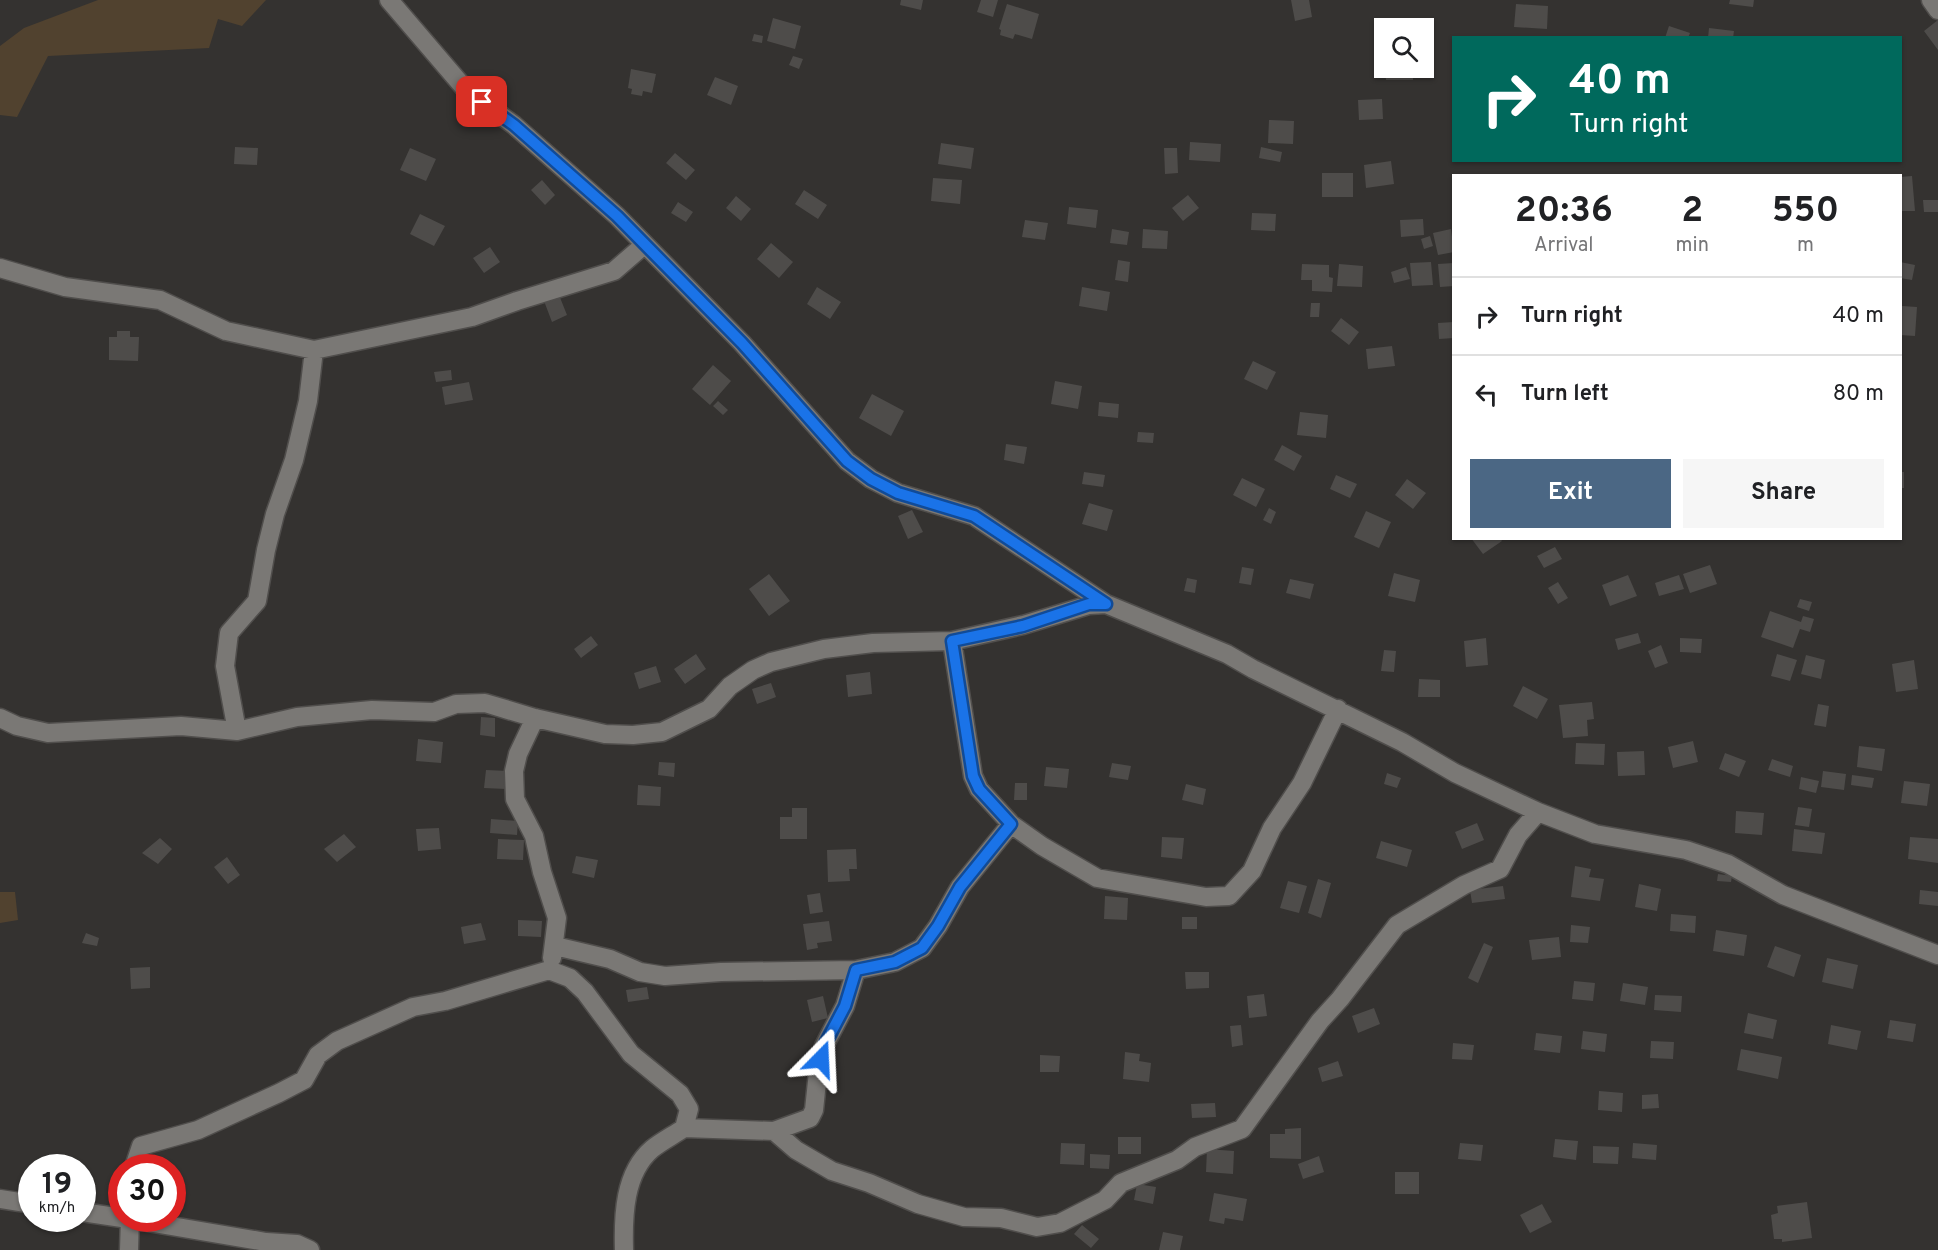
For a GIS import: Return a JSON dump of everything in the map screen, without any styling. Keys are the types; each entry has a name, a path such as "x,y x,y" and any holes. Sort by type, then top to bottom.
{"street":[{"path":"389,0 466,90 514,125 617,216 644,246 742,343 847,461 871,479 898,493 974,516 1106,604 1227,654 1402,742 1455,773 1538,812 1595,834 1686,850 1728,864 1783,895 1938,955"},
{"path":"1931,0 1938,10"},
{"path":"0,268 65,287 160,300 226,331 314,350 472,317 614,271 644,246"},
{"path":"237,731 225,666 229,633 257,601 268,541 294,460 308,401 314,350"},
{"path":"0,718 17,726 48,732 181,726 237,731 297,717 372,710 434,712 456,704 485,703 535,718 605,734 633,735 662,732 709,709 730,686 753,670 771,662 824,649 873,642 952,641 1023,626 1089,604 1106,604"},
{"path":"952,641 973,776 979,789 1011,824 1042,846 1097,878 1206,897 1229,896 1252,871 1272,828 1302,783 1338,710"},
{"path":"535,718 518,753 514,771 515,799 534,836 542,872 557,918 555,946 549,970"},
{"path":"774,1131 796,1150 832,1171 869,1183 918,1204 964,1217 1001,1218 1037,1227 1060,1223 1105,1200 1121,1183 1177,1160 1195,1147 1242,1129 1320,1021 1340,999 1397,925 1464,885 1500,869 1518,835 1538,812"},
{"path":"555,946 610,959 640,972 665,976 721,972 792,973 856,970 895,962 922,948 938,926 960,887 1011,824"},
{"path":"138,1154 141,1146 198,1130 304,1080 318,1055 337,1041 413,1007 446,1001 549,970 570,978 631,1053 680,1094 689,1109 684,1128"},
{"path":"624,1250 623,1218 634,1170 652,1149 684,1128 774,1131 810,1118 814,1110 818,1072 824,1046 845,1006 856,970"},
{"path":"0,1199 18,1202"},
{"path":"186,1228 266,1242 297,1244 310,1250"},
{"path":"127,1232 129,1250"}],"shaded area":[{"path":"98,0 266,0 242,26 218,19 209,48 48,56 17,117 0,115 0,46 24,28"},
{"path":"0,892 15,892 18,920 0,923"}],"building":[{"path":"901,0 923,0 921,10 900,5"},
{"path":"981,0 998,0 993,17 977,12"},
{"path":"1291,0 1309,0 1312,17 1295,21"},
{"path":"1730,0 1754,0 1753,7 1729,4"},
{"path":"1007,4 1039,14 1032,39 1015,34 1013,39 1000,35 1001,30 999,29"},
{"path":"1516,4 1548,6 1547,29 1514,27"},
{"path":"773,18 801,26 795,49 767,41"},
{"path":"1938,20 1938,50 1924,31"},
{"path":"1669,26 1690,33 1689,36 1666,36"},
{"path":"1709,28 1734,31 1733,36 1708,36"},
{"path":"754,34 763,36 762,43 752,41"},
{"path":"793,56 803,59 799,69 789,65"},
{"path":"631,69 656,74 652,93 643,91 642,96 631,94 632,89 628,88"},
{"path":"715,77 738,86 731,105 707,95"},
{"path":"1386,78 1413,78 1413,80 1386,80"},
{"path":"1382,99 1383,119 1359,120 1358,100"},
{"path":"1269,120 1294,121 1293,144 1268,143"},
{"path":"1190,142 1221,144 1220,162 1189,160"},
{"path":"941,143 974,148 971,169 938,164"},
{"path":"235,147 258,148 257,165 234,164"},
{"path":"1261,147 1282,152 1280,162 1259,158"},
{"path":"410,148 436,159 426,181 400,170"},
{"path":"1164,148 1177,148 1178,173 1165,174"},
{"path":"675,153 695,170 686,180 666,163"},
{"path":"1391,161 1394,184 1366,188 1364,165"},
{"path":"1322,173 1353,173 1353,197 1322,197"},
{"path":"1912,176 1915,211 1902,211 1902,177"},
{"path":"933,178 962,180 960,204 931,201"},
{"path":"542,180 555,195 545,205 531,190"},
{"path":"804,190 827,205 818,219 795,204"},
{"path":"1188,195 1199,208 1183,221 1172,208"},
{"path":"736,196 751,209 741,221 726,208"},
{"path":"1923,200 1938,200 1938,212 1924,212"},
{"path":"678,202 693,212 686,222 671,213"},
{"path":"1069,207 1098,210 1096,228 1067,224"},
{"path":"1252,213 1276,214 1275,231 1251,230"},
{"path":"420,214 445,226 434,246 410,234"},
{"path":"1423,219 1424,235 1401,237 1400,220"},
{"path":"1025,220 1048,223 1045,240 1022,237"},
{"path":"1112,229 1129,232 1127,245 1110,243"},
{"path":"1143,229 1168,231 1167,249 1142,248"},
{"path":"1451,229 1452,252 1438,255 1433,233"},
{"path":"1430,236 1433,246 1424,249 1421,239"},
{"path":"771,243 793,262 779,278 757,259"},
{"path":"490,247 500,262 484,273 473,258"},
{"path":"1118,260 1130,262 1128,282 1115,280"},
{"path":"1431,262 1433,285 1412,286 1410,263"},
{"path":"1902,262 1915,265 1912,280 1902,278"},
{"path":"1452,263 1452,286 1440,287 1438,264"},
{"path":"1302,264 1329,265 1329,277 1333,278 1332,292 1312,291 1312,280 1301,280"},
{"path":"1339,264 1363,266 1362,287 1337,286"},
{"path":"1406,267 1410,279 1394,283 1391,272"},
{"path":"817,287 841,302 830,319 807,304"},
{"path":"1082,287 1110,292 1107,311 1079,306"},
{"path":"559,295 567,315 552,322 544,301"},
{"path":"1311,303 1320,303 1319,317 1310,317"},
{"path":"1902,306 1917,307 1915,336 1902,335"},
{"path":"1341,318 1359,332 1349,345 1331,331"},
{"path":"1452,322 1452,338 1439,339 1438,323"},
{"path":"117,331 130,331 130,337 139,337 138,361 109,360 109,337 117,337"},
{"path":"1392,346 1395,366 1368,369 1366,349"},
{"path":"1253,361 1276,372 1267,390 1244,379"},
{"path":"713,365 731,381 710,405 692,389"},
{"path":"451,370 452,380 436,382 434,372"},
{"path":"1055,381 1082,386 1078,409 1051,404"},
{"path":"469,382 473,400 445,405 442,387"},
{"path":"872,394 904,411 891,436 859,418"},
{"path":"718,401 728,410 723,415 713,406"},
{"path":"1099,402 1119,404 1118,418 1098,416"},
{"path":"1300,412 1328,415 1326,438 1297,435"},
{"path":"1138,432 1154,433 1153,443 1137,442"},
{"path":"1006,444 1027,447 1024,464 1004,460"},
{"path":"1282,445 1302,456 1294,471 1274,460"},
{"path":"1084,472 1105,475 1103,487 1082,484"},
{"path":"1902,472 1904,472 1904,488 1902,488"},
{"path":"1336,475 1357,484 1350,498 1330,489"},
{"path":"1242,478 1265,489 1256,507 1233,495"},
{"path":"1407,479 1426,493 1413,509 1395,495"},
{"path":"1089,503 1113,510 1107,531 1082,524"},
{"path":"1269,508 1276,512 1271,524 1263,520"},
{"path":"912,510 923,532 908,539 898,516"},
{"path":"1366,511 1391,522 1379,548 1354,537"},
{"path":"1472,540 1501,540 1502,541 1483,554"},
{"path":"1555,547 1562,559 1544,568 1537,556"},
{"path":"1710,565 1717,584 1690,593 1683,574"},
{"path":"1242,567 1254,569 1251,585 1239,583"},
{"path":"1394,573 1420,580 1415,602 1388,596"},
{"path":"769,574 790,601 769,616 749,589"},
{"path":"1628,575 1637,596 1610,606 1602,585"},
{"path":"1679,575 1684,589 1659,596 1655,583"},
{"path":"1187,578 1197,580 1195,593 1184,591"},
{"path":"1290,579 1314,584 1310,599 1286,593"},
{"path":"1558,582 1568,598 1558,604 1548,588"},
{"path":"1800,599 1812,602 1809,611 1797,607"},
{"path":"1770,611 1801,622 1803,616 1814,619 1810,632 1800,629 1793,648 1761,637"},
{"path":"1638,633 1641,643 1618,650 1615,639"},
{"path":"591,636 598,645 581,658 574,649"},
{"path":"1486,638 1488,665 1466,667 1464,641"},
{"path":"1680,638 1702,639 1701,653 1680,652"},
{"path":"1661,645 1668,663 1655,668 1648,651"},
{"path":"1384,650 1396,651 1394,672 1381,671"},
{"path":"696,654 706,669 685,684 674,669"},
{"path":"1777,654 1797,660 1790,681 1771,676"},
{"path":"1806,655 1825,660 1821,679 1801,674"},
{"path":"1914,660 1918,689 1896,692 1892,664"},
{"path":"656,666 661,682 639,689 634,673"},
{"path":"870,672 872,694 848,697 846,675"},
{"path":"1419,679 1440,680 1440,697 1418,697"},
{"path":"771,683 776,697 757,704 752,689"},
{"path":"1523,686 1548,699 1537,719 1513,706"},
{"path":"1592,702 1594,719 1587,720 1588,736 1563,738 1559,705"},
{"path":"1818,704 1829,706 1826,727 1814,725"},
{"path":"481,717 495,718 495,737 480,735"},
{"path":"418,739 443,742 441,763 416,761"},
{"path":"1693,741 1698,762 1673,768 1668,747"},
{"path":"1576,743 1605,744 1604,765 1575,764"},
{"path":"1859,746 1885,749 1882,771 1857,767"},
{"path":"1644,751 1645,775 1618,776 1617,752"},
{"path":"1725,753 1746,761 1739,777 1719,769"},
{"path":"1772,759 1793,766 1790,777 1768,770"},
{"path":"659,762 675,763 674,777 658,775"},
{"path":"1112,763 1131,766 1128,780 1109,777"},
{"path":"1046,767 1069,769 1067,788 1044,786"},
{"path":"486,770 508,771 506,789 484,788"},
{"path":"1823,771 1846,774 1844,790 1821,787"},
{"path":"1387,773 1401,778 1397,788 1384,784"},
{"path":"1852,775 1874,778 1872,788 1851,785"},
{"path":"1801,777 1819,781 1816,793 1799,789"},
{"path":"1904,781 1930,784 1927,806 1901,803"},
{"path":"1015,783 1027,783 1027,800 1014,800"},
{"path":"1186,784 1206,789 1203,805 1182,800"},
{"path":"638,785 661,787 660,806 637,805"},
{"path":"1798,807 1812,809 1809,827 1795,825"},
{"path":"792,808 807,808 807,839 780,839 780,817 792,817"},
{"path":"1736,811 1764,813 1762,835 1735,833"},
{"path":"491,819 518,821 517,835 490,833"},
{"path":"1477,823 1484,840 1462,849 1455,832"},
{"path":"439,828 441,849 418,851 416,829"},
{"path":"1794,829 1825,833 1822,854 1792,851"},
{"path":"344,834 356,847 337,862 324,849"},
{"path":"1162,837 1184,838 1182,859 1161,857"},
{"path":"1910,837 1938,839 1938,863 1908,859"},
{"path":"160,838 172,849 158,864 142,853"},
{"path":"498,839 524,840 523,860 497,859"},
{"path":"1381,841 1412,850 1407,867 1376,858"},
{"path":"856,849 857,869 849,869 850,881 828,882 827,850"},
{"path":"576,856 598,860 594,878 572,873"},
{"path":"227,857 240,875 228,884 214,867"},
{"path":"1575,866 1591,869 1589,877 1604,879 1600,901 1571,897"},
{"path":"1718,874 1732,876 1731,882 1717,881"},
{"path":"1318,879 1331,883 1321,918 1308,913"},
{"path":"1288,881 1307,886 1299,913 1280,908"},
{"path":"1639,884 1661,889 1657,911 1635,907"},
{"path":"1503,886 1505,899 1472,903 1470,890"},
{"path":"1920,890 1938,892 1938,906 1919,904"},
{"path":"820,893 823,912 810,914 807,895"},
{"path":"1105,896 1128,898 1127,920 1104,919"},
{"path":"1671,914 1696,916 1695,933 1670,931"},
{"path":"1182,917 1197,917 1197,929 1182,929"},
{"path":"518,920 542,921 541,937 518,936"},
{"path":"829,921 832,941 817,943 818,948 807,950 803,924"},
{"path":"481,923 486,940 464,944 461,927"},
{"path":"1571,925 1590,927 1588,943 1570,942"},
{"path":"1716,930 1747,935 1744,956 1713,951"},
{"path":"86,933 99,938 97,946 82,943"},
{"path":"1559,937 1561,957 1532,960 1529,940"},
{"path":"1484,943 1493,947 1478,983 1468,978"},
{"path":"1775,946 1801,955 1794,977 1767,967"},
{"path":"1827,958 1858,965 1853,989 1822,982"},
{"path":"150,967 150,988 131,989 130,968"},
{"path":"1185,972 1209,972 1209,988 1186,989"},
{"path":"1574,981 1595,983 1593,1001 1572,999"},
{"path":"1623,983 1648,987 1645,1005 1620,1001"},
{"path":"647,987 649,999 628,1002 626,990"},
{"path":"1264,994 1267,1016 1249,1018 1247,996"},
{"path":"1655,995 1682,996 1681,1012 1654,1010"},
{"path":"823,996 828,1018 812,1022 807,1000"},
{"path":"1374,1008 1380,1024 1358,1033 1352,1016"},
{"path":"1748,1013 1777,1020 1773,1039 1744,1033"},
{"path":"1890,1020 1916,1024 1913,1042 1887,1038"},
{"path":"1241,1025 1243,1045 1232,1047 1230,1026"},
{"path":"1831,1025 1861,1031 1857,1050 1828,1044"},
{"path":"1583,1031 1607,1034 1605,1052 1581,1049"},
{"path":"1536,1033 1562,1036 1560,1053 1534,1050"},
{"path":"1651,1041 1674,1042 1673,1059 1650,1058"},
{"path":"1453,1043 1474,1045 1472,1060 1452,1059"},
{"path":"1741,1049 1782,1057 1778,1079 1737,1070"},
{"path":"1125,1052 1140,1054 1139,1061 1151,1063 1149,1082 1123,1079"},
{"path":"1040,1055 1060,1056 1059,1072 1040,1072"},
{"path":"1338,1061 1343,1076 1322,1082 1318,1068"},
{"path":"1599,1091 1623,1093 1622,1112 1598,1110"},
{"path":"1658,1094 1659,1108 1642,1109 1642,1095"},
{"path":"1215,1103 1216,1117 1192,1118 1191,1104"},
{"path":"1301,1128 1301,1159 1270,1158 1270,1134 1285,1134 1285,1129"},
{"path":"1118,1137 1141,1137 1141,1154 1118,1154"},
{"path":"1555,1139 1578,1141 1576,1160 1553,1157"},
{"path":"1061,1143 1085,1144 1084,1165 1060,1164"},
{"path":"1460,1143 1483,1145 1481,1161 1458,1159"},
{"path":"1633,1143 1657,1145 1656,1160 1632,1158"},
{"path":"1593,1146 1619,1147 1618,1164 1593,1163"},
{"path":"1207,1149 1234,1151 1233,1174 1206,1172"},
{"path":"1090,1154 1110,1155 1109,1169 1090,1168"},
{"path":"1319,1156 1324,1172 1303,1179 1298,1164"},
{"path":"1395,1172 1419,1172 1419,1194 1395,1194"},
{"path":"1137,1184 1156,1187 1153,1204 1134,1200"},
{"path":"1214,1193 1247,1199 1243,1221 1225,1218 1224,1224 1209,1221"},
{"path":"1807,1202 1812,1238 1782,1242 1782,1239 1774,1239 1771,1215 1778,1213 1777,1206"},
{"path":"1542,1204 1552,1222 1530,1233 1520,1215"},
{"path":"1082,1225 1099,1239 1091,1248 1074,1234"},
{"path":"1163,1232 1183,1236 1180,1250 1159,1250"}],"route":[{"path":"482,102 514,125 617,216 644,246 742,343 847,461 871,479 898,493 974,516 1106,604 1089,604 1023,626 952,641 973,776 979,789 1011,824 960,887 938,926 922,948 895,962 856,970 845,1006 824,1046 821,1059"}]}
